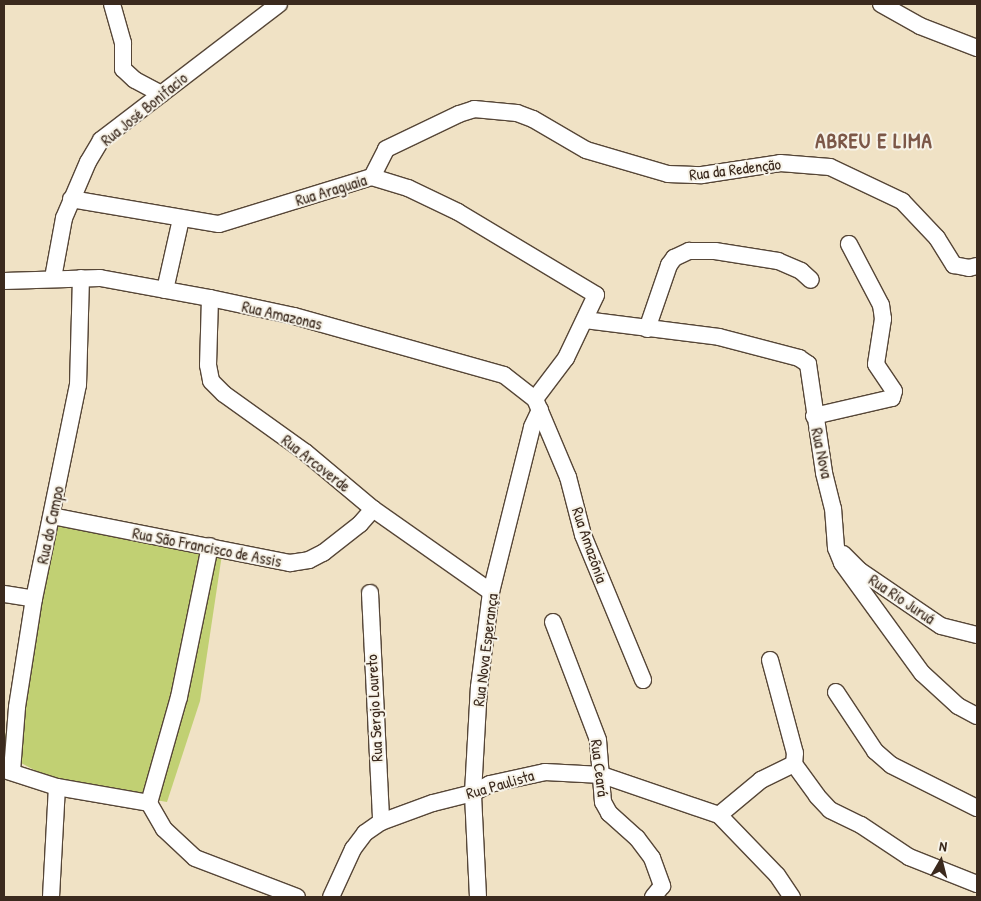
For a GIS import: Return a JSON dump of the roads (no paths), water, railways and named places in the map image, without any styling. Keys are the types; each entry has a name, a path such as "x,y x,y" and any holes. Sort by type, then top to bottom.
{"street":[{"path":"112,4 123,43 123,69 135,80 161,94"},
{"name":"Rua José Bonifacio","path":"53,278 71,199 102,140 264,9 279,4"},
{"path":"881,4 920,26 977,48"},
{"name":"Rua da Redenção","path":"372,177 386,150 459,114 474,109 517,113 586,150 668,174 702,175 780,163 830,167 902,201 937,238 954,265 969,268 977,266"},
{"name":"Rua Araguaia","path":"71,199 219,224 372,177 408,188 458,212 596,294"},
{"path":"164,290 181,219"},
{"path":"814,416 892,398 894,391 876,364 883,318 881,305 849,244"},
{"path":"648,325 669,265 674,258 689,251 715,251 778,261 802,271 811,280"},
{"name":"Rua do Campo","path":"8,770 34,599 78,385 81,278"},
{"name":"Rua Amazonas","path":"4,281 100,278 210,298 294,316 504,375 538,404"},
{"name":"Rua Nova Esperança","path":"478,897 473,793 479,687 491,592 538,404 566,358 596,294"},
{"name":"Rua Arcoverde","path":"210,298 208,365 212,380 224,394 305,452 373,509 491,592"},
{"name":"Rua Nova","path":"585,320 648,325 719,337 803,360 808,364 814,416 833,508 836,548 853,582 871,602 922,673 958,706 977,716"},
{"name":"Rua Amazônia","path":"538,404 568,477 583,535 643,680"},
{"name":"Rua São Francisco de Assis","path":"52,516 300,563 323,553 350,534 373,509"},
{"path":"210,546 179,697 149,803 164,829 194,858 297,897"},
{"name":"Rua Rio Juruá","path":"836,548 859,570 941,626 977,635"},
{"path":"4,594 34,599"},
{"name":"Rua Sergio Loureto","path":"370,594 381,822"},
{"name":"Rua Ceará","path":"553,622 598,740 606,808 637,838 652,858 662,886 653,897"},
{"path":"770,660 795,753 794,764 830,810 860,825 909,857 977,884"},
{"path":"836,692 875,751 891,765 977,808"},
{"path":"719,815 761,780 794,764"},
{"path":"8,770 57,787 149,803"},
{"name":"Rua Paulista","path":"331,897 353,849 365,834 381,822 433,803 473,793 490,784 545,772 602,776 719,815 777,875 792,897"},
{"path":"51,897 57,787"}],"district":[{"name":"ABREU E LIMA","path":"874,141"}]}
